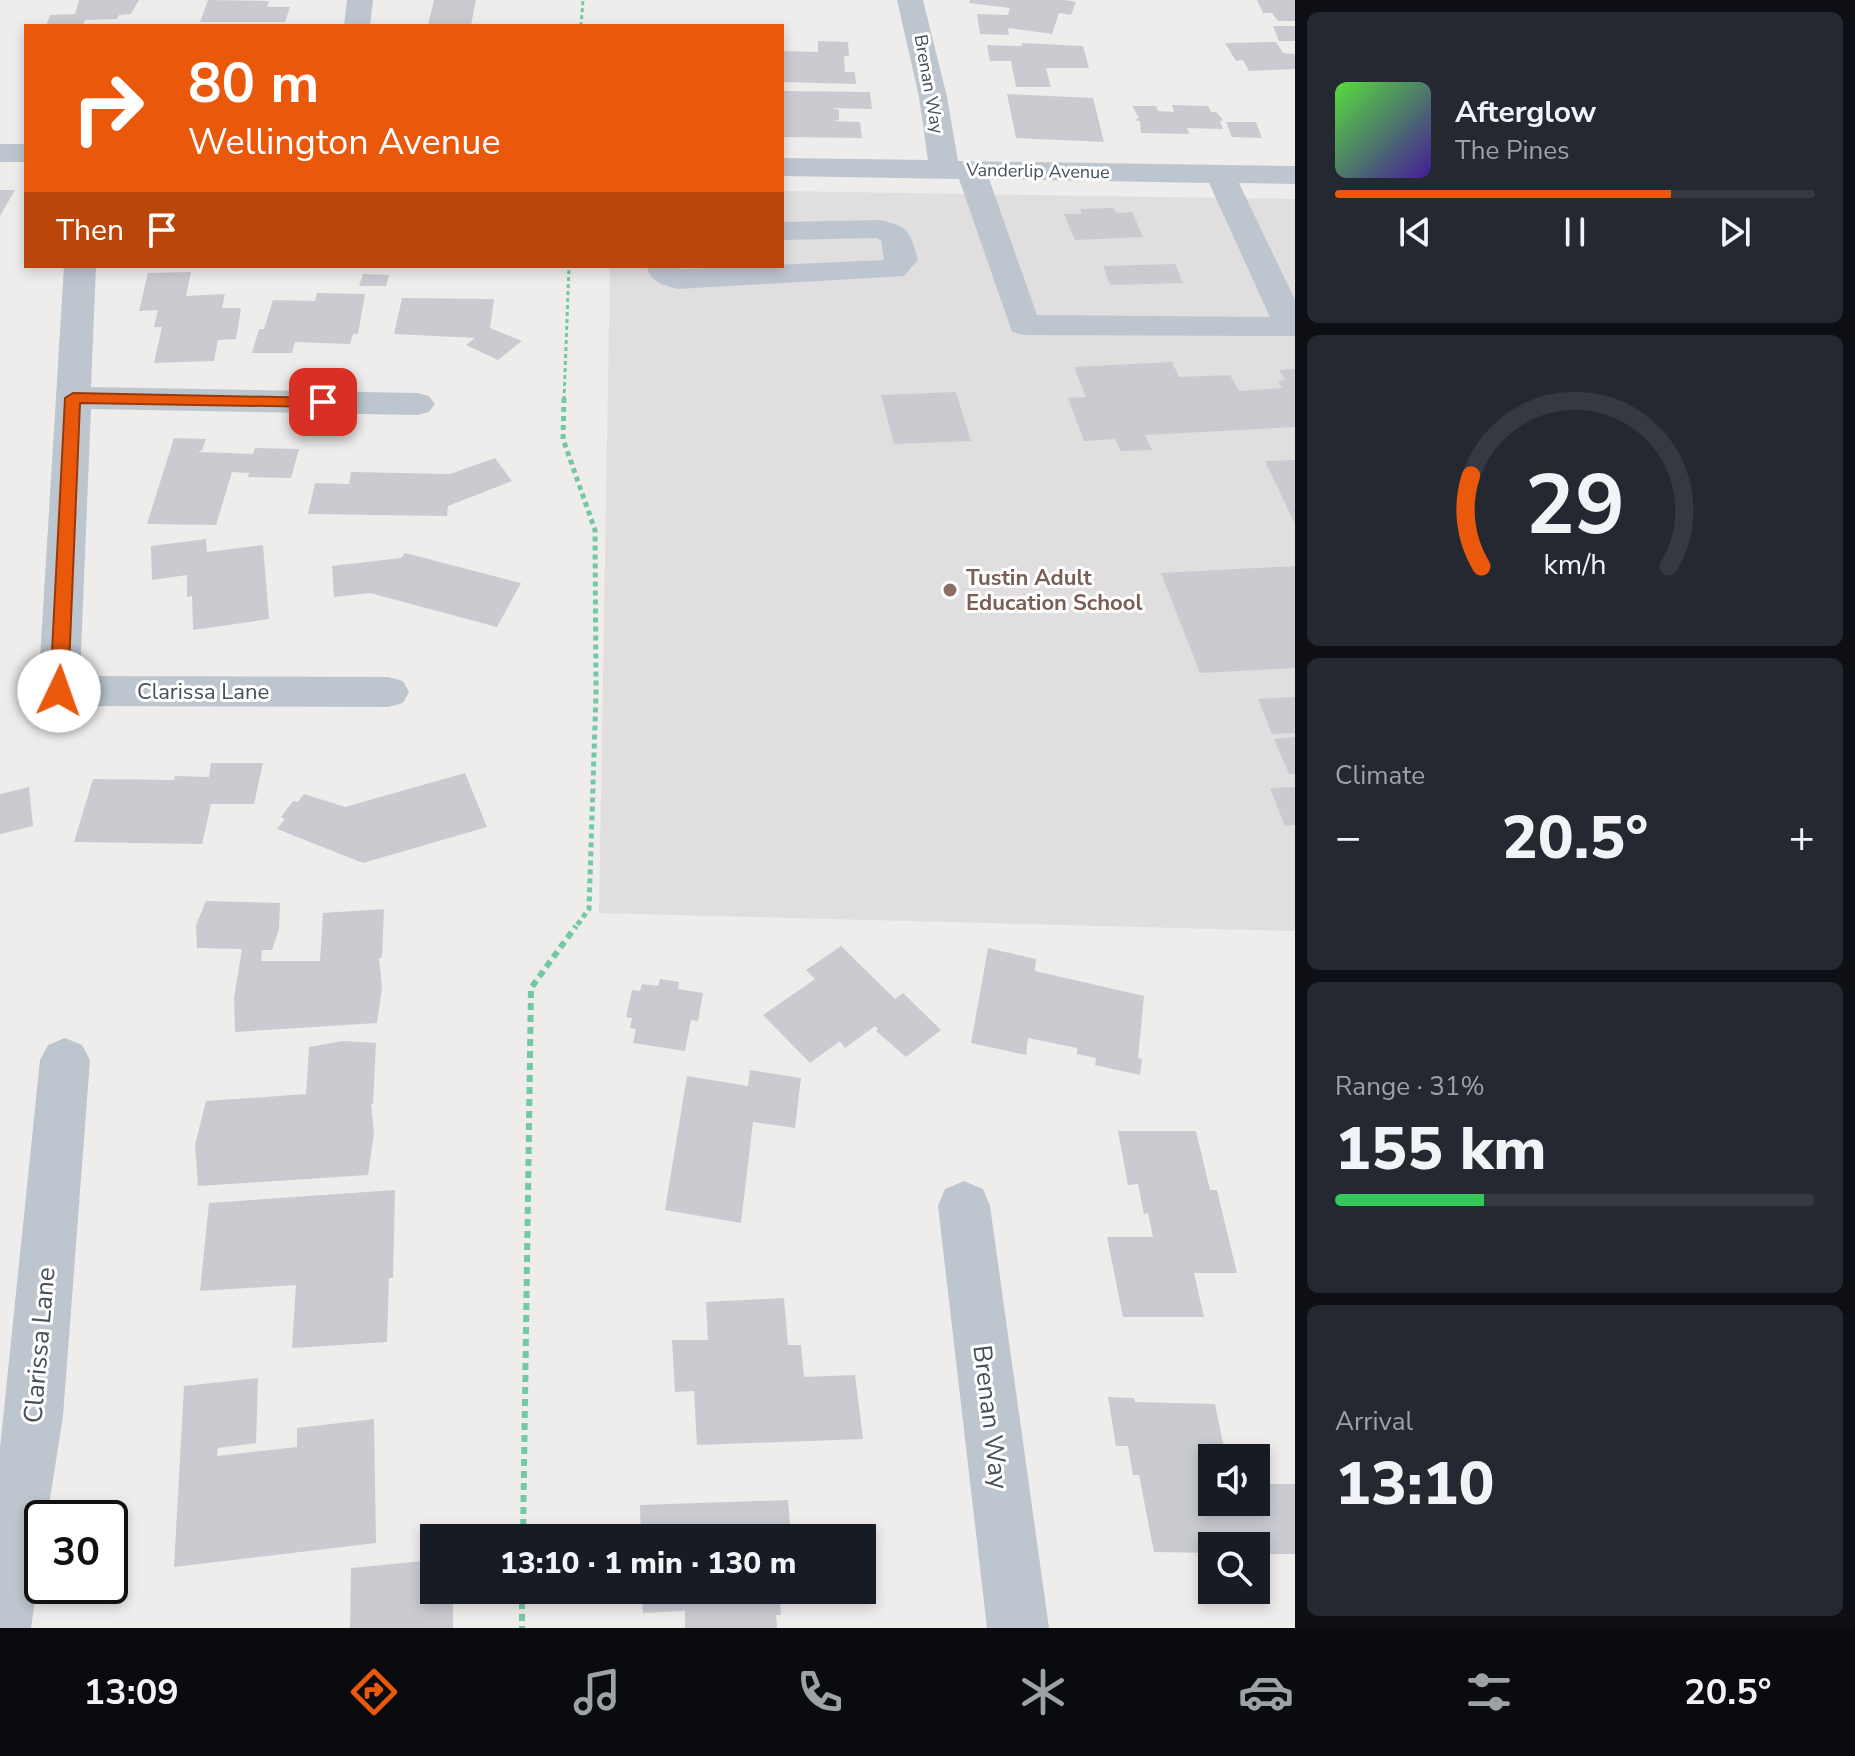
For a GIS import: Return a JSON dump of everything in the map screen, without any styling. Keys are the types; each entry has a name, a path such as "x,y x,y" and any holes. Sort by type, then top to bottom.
{"street":[{"path":"357,24 360,0"},
{"name":"Brenan Way","path":"910,0 933,97 957,170 1024,325 1291,327 1220,174"},
{"path":"0,153 24,153"},
{"name":"Vanderlip Avenue","path":"784,167 1295,175"},
{"path":"663,268 664,273 678,279 893,269 902,260 895,235 880,229 784,231"},
{"name":"Clarissa Lane","path":"80,268 59,691 388,692"},
{"path":"73,398 417,404"},
{"name":"Clarissa Lane","path":"0,1628 34,1416 65,1060"},
{"name":"Brenan Way","path":"964,1206 1018,1628"}],"path":[{"path":"581,24 583,0"},
{"path":"523,1524 531,988 589,909 596,693 595,530 563,439 569,268"},
{"path":"522,1604 522,1628"}],"shaded area":[{"name":"Tustin Adult Education School","path":"784,191 1295,199 1295,931 599,913 610,268 784,268"}],"building":[{"path":"79,0 139,0 131,14 119,15 117,19 85,20 84,24 47,24 50,15 75,14"},
{"path":"208,0 269,1 267,7 290,7 285,22 200,22"},
{"path":"434,0 476,0 471,24 428,24"},
{"path":"970,0 1076,2 1071,15 1059,13 1052,34 1008,28 1009,35 980,34 977,14 1008,15 1010,8 969,3"},
{"path":"1257,0 1295,0 1295,21 1278,21 1272,13 1263,13"},
{"path":"1273,26 1295,26 1295,41 1279,41"},
{"path":"818,41 848,42 849,56 844,56 845,72 855,72 856,84 784,82 784,51 818,52"},
{"path":"1276,42 1283,53 1295,54 1295,69 1249,71 1243,60 1236,61 1225,43"},
{"path":"1022,43 1083,46 1089,68 1046,68 1051,87 1016,87 1011,61 990,61 987,45 1022,46"},
{"path":"784,91 870,92 872,109 832,108 839,110 839,120 833,121 860,122 862,138 784,137"},
{"path":"1007,94 1093,98 1104,142 1016,138"},
{"path":"1172,105 1208,106 1223,120 1220,122 1223,129 1187,128 1189,134 1141,133 1140,121 1135,120 1139,118 1132,106 1156,106 1158,111 1174,112"},
{"path":"1226,122 1256,122 1262,138 1232,137"},
{"path":"0,190 15,190 0,216"},
{"path":"1114,208 1116,213 1132,212 1143,237 1075,240 1064,214 1082,214 1080,209"},
{"path":"1175,264 1183,283 1110,285 1103,266"},
{"path":"191,272 186,296 225,294 222,308 241,308 236,339 218,340 214,361 154,363 162,327 154,327 158,310 139,311 148,273"},
{"path":"363,274 389,275 386,286 359,286"},
{"path":"317,293 365,294 358,334 353,334 350,344 295,342 292,353 252,353 273,300 315,301"},
{"path":"402,298 494,299 490,328 522,341 498,360 466,345 475,338 394,334"},
{"path":"1172,362 1179,377 1230,375 1239,391 1282,388 1278,381 1285,380 1279,370 1295,369 1295,427 1145,435 1152,450 1121,451 1115,439 1084,441 1068,398 1086,397 1074,367"},
{"path":"956,392 971,441 894,444 881,395"},
{"path":"174,438 206,439 198,452 253,454 255,448 299,449 291,478 248,477 249,473 232,472 216,525 147,524"},
{"path":"495,458 512,481 448,506 447,516 308,514 315,483 349,484 351,472 450,474"},
{"path":"1295,460 1295,524 1265,461"},
{"path":"206,539 207,552 263,545 269,619 193,630 192,596 187,597 187,575 152,580 151,546"},
{"path":"405,553 521,583 497,627 370,593 334,597 332,566 401,558"},
{"path":"1295,566 1295,668 1200,673 1161,573"},
{"path":"1295,697 1295,733 1272,734 1258,699"},
{"path":"1295,737 1295,774 1289,774 1274,739"},
{"path":"211,763 263,763 254,804 211,804 202,844 74,842 93,779 209,777"},
{"path":"465,773 487,827 363,863 277,829 285,819 281,817 293,801 298,802 304,794 345,807"},
{"path":"29,787 33,826 0,834 0,794"},
{"path":"1295,787 1295,825 1285,826 1270,788"},
{"path":"206,901 280,903 279,929 272,950 262,950 261,961 320,961 323,913 384,909 382,958 379,958 382,987 377,1023 235,1032 234,998 242,949 197,948 196,925"},
{"path":"841,946 895,999 903,993 941,1030 906,1057 876,1031 875,1026 845,1048 840,1041 810,1063 763,1015 815,979 806,970"},
{"path":"988,948 1036,959 1035,971 1144,996 1138,1058 1142,1059 1140,1075 1095,1065 1096,1058 1077,1054 1077,1048 1028,1038 1026,1055 971,1043"},
{"path":"660,979 679,982 678,989 703,993 698,1021 691,1020 685,1051 633,1043 636,1029 630,1028 632,1018 626,1017 632,990 640,991 642,984 658,986"},
{"path":"343,1041 376,1043 371,1104 374,1133 368,1175 198,1186 195,1145 206,1101 306,1094 309,1047"},
{"path":"750,1070 801,1078 795,1128 753,1122 741,1223 665,1210 687,1076 748,1086"},
{"path":"1118,1131 1196,1131 1210,1190 1217,1190 1237,1273 1194,1273 1204,1317 1123,1317 1107,1237 1153,1237 1138,1184 1128,1185"},
{"path":"395,1190 393,1278 389,1278 387,1342 292,1348 296,1285 200,1291 209,1203"},
{"path":"784,1298 788,1345 801,1345 804,1377 855,1375 863,1439 697,1445 694,1391 675,1392 672,1340 708,1340 706,1302"},
{"path":"258,1378 256,1443 218,1448 217,1456 297,1447 297,1428 374,1419 376,1543 174,1567 184,1386"},
{"path":"1108,1397 1134,1398 1135,1402 1215,1404 1223,1444 1198,1444 1198,1516 1270,1516 1270,1484 1295,1484 1295,1554 1270,1554 1270,1532 1198,1532 1198,1553 1154,1552 1139,1475 1133,1475 1128,1446 1116,1446"},
{"path":"788,1500 790,1524 641,1524 640,1505"},
{"path":"420,1561 420,1604 453,1604 453,1628 350,1628 351,1568"},
{"path":"643,1604 780,1604 781,1615 776,1615 777,1628 685,1628 685,1611 643,1613"}],"place":[{"name":"Tustin Adult Education School","path":"950,590"}],"route":[{"path":"59,691 73,398 323,402"}]}
